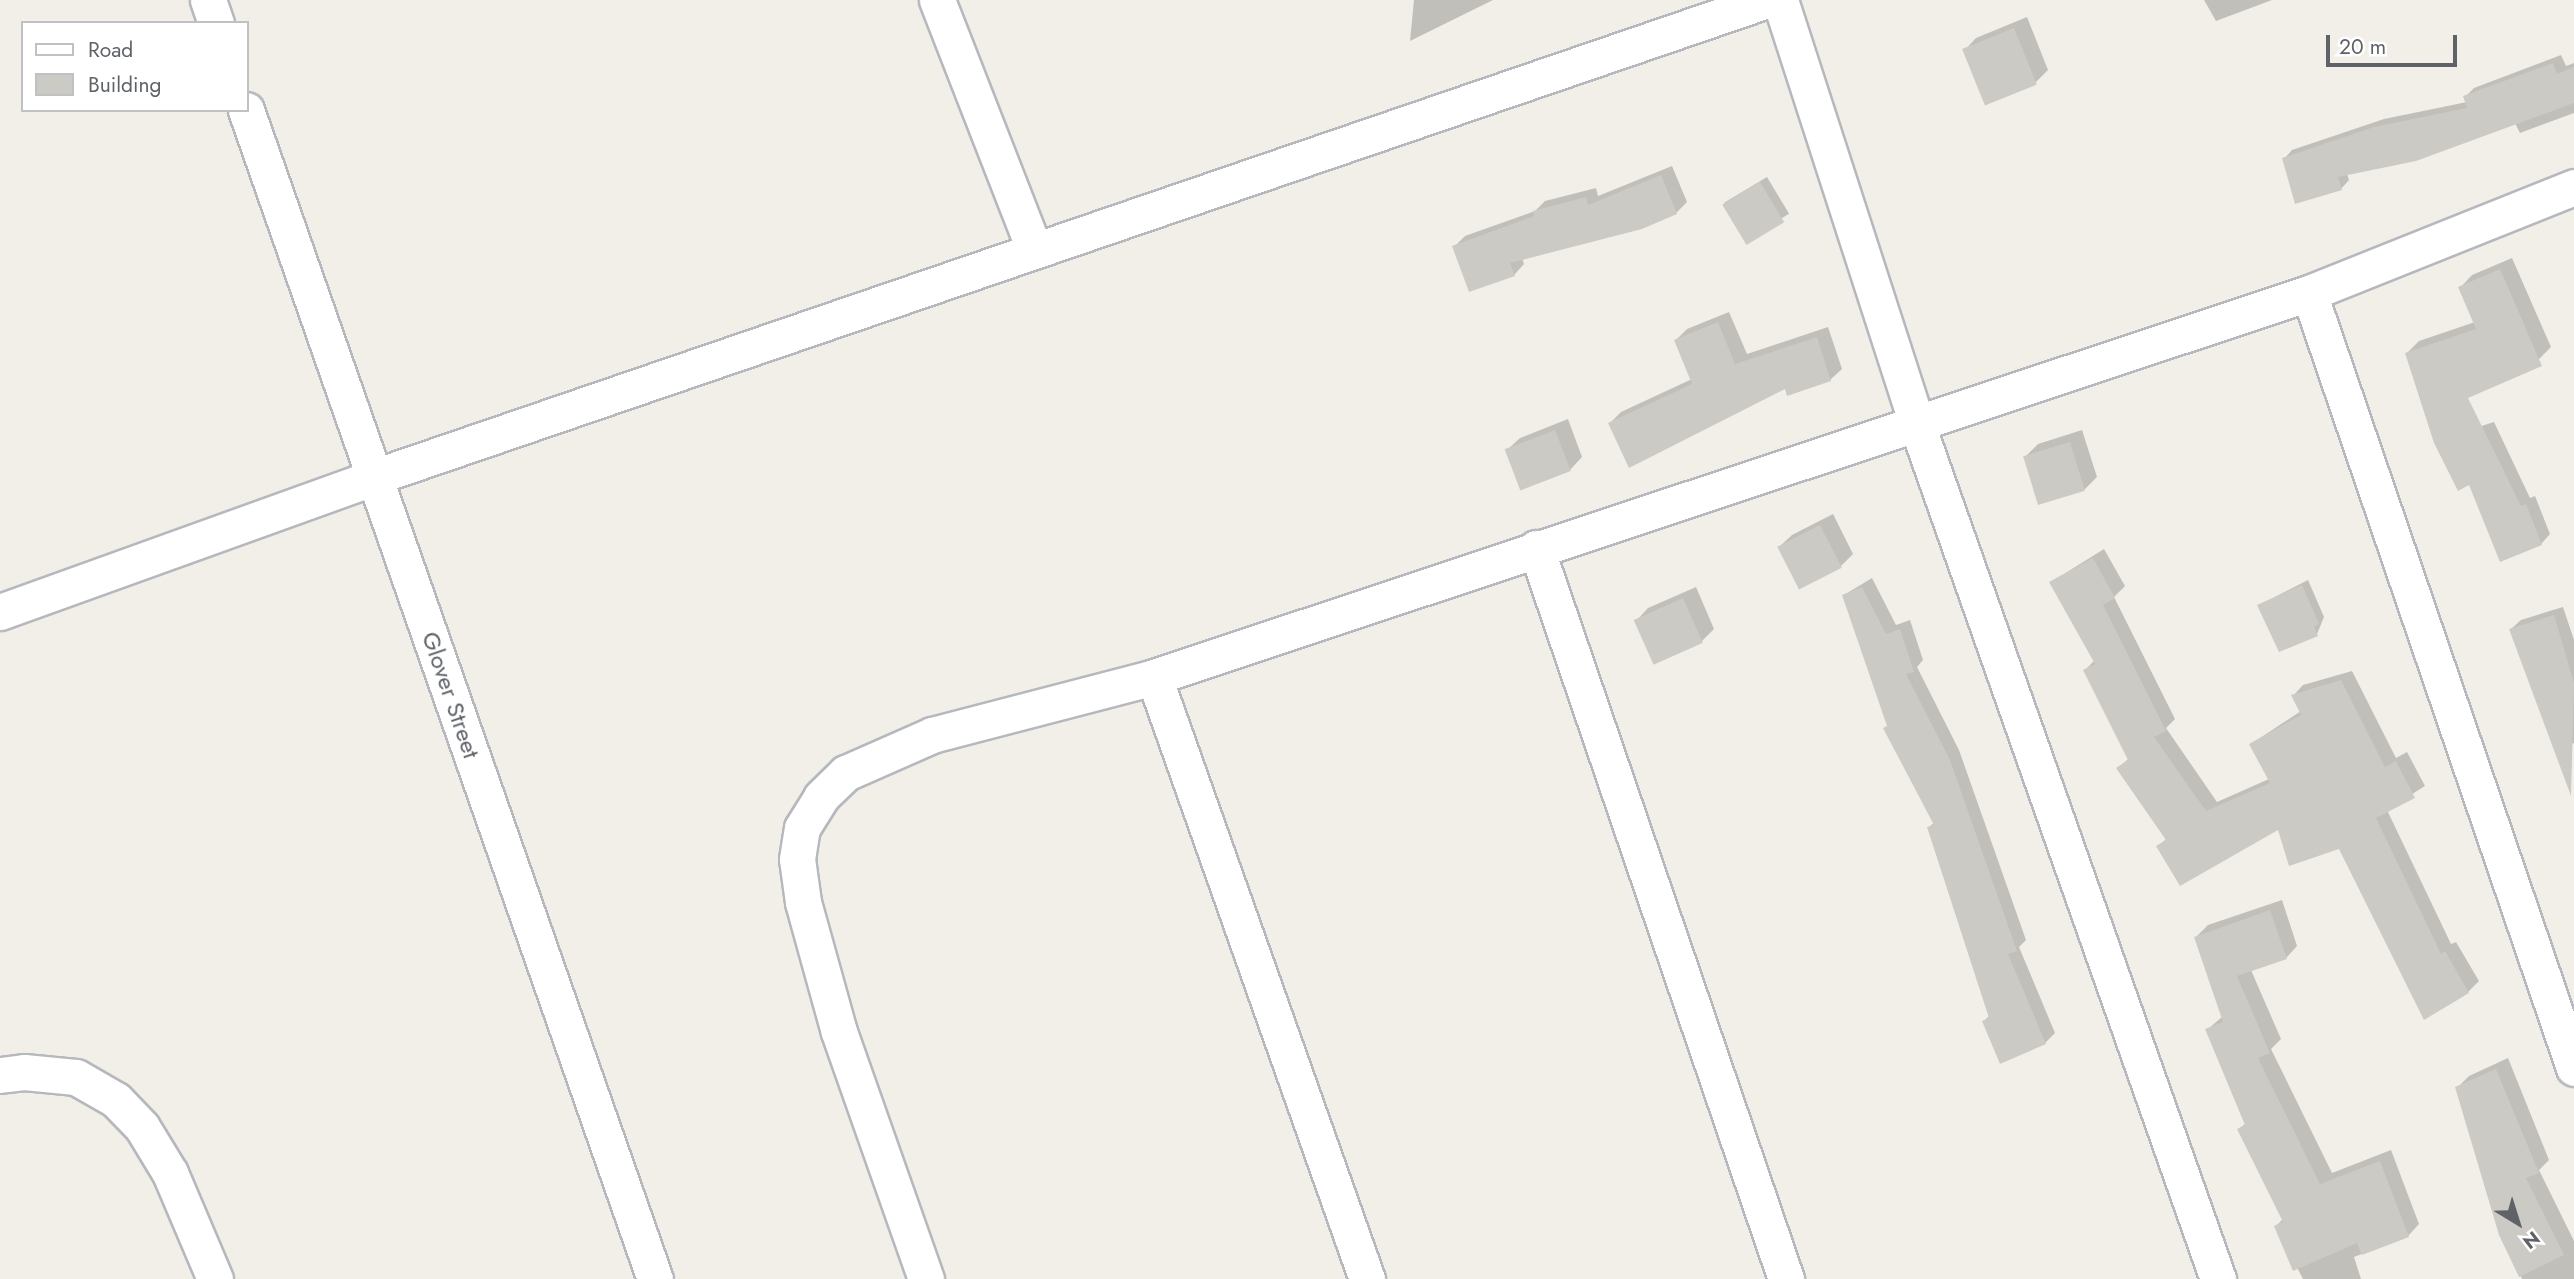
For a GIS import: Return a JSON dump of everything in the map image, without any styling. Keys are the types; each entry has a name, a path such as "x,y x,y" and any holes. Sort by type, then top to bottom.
{"street":[{"path":"208,0 215,21"},
{"path":"937,0 1034,249"},
{"path":"0,612 374,477 1767,0"},
{"path":"1780,0 1916,422 2218,1279"},
{"name":"Glover Street","path":"247,112 655,1279"},
{"path":"926,1279 839,1032 813,941 797,859 802,828 821,797 846,773 932,735 1154,677 2309,293 2574,187"},
{"path":"2309,293 2574,1068"},
{"path":"1536,548 1786,1279"},
{"path":"1154,677 1367,1279"},
{"path":"0,1075 24,1072 76,1077 116,1100 142,1127 170,1173 215,1279"}],"building":[{"path":"2014,28 2037,85 1985,106 1962,49"},
{"path":"2553,63 2557,74 2574,67 2574,103 2416,161 2338,177 2342,190 2295,204 2282,158 2374,127 2467,108 2463,96"},
{"path":"1661,175 1677,214 1642,229 1510,263 1515,276 1469,292 1452,246 1534,216 1533,211 1586,197 1588,205"},
{"path":"1760,182 1784,222 1746,245 1722,205"},
{"path":"2500,269 2542,366 2468,398 2521,506 2526,504 2542,545 2500,562 2469,485 2458,491 2434,443 2405,353 2476,329 2458,287"},
{"path":"1718,322 1735,364 1817,337 1831,381 1787,396 1785,389 1629,468 1608,423 1692,384 1674,340"},
{"path":"1555,430 1571,471 1520,490 1505,449"},
{"path":"2070,442 2085,491 2038,505 2023,456"},
{"path":"1820,525 1842,568 1799,590 1777,547"},
{"path":"2093,558 2115,598 2103,605 2166,731 2154,737 2206,811 2270,783 2249,744 2301,715 2291,695 2341,680 2385,767 2396,761 2415,798 2376,818 2441,954 2445,951 2469,993 2424,1020 2339,849 2289,866 2278,830 2180,886 2156,846 2166,840 2116,768 2128,760 2083,670 2095,664 2049,582"},
{"path":"2302,585 2319,624 2314,627 2318,636 2279,652 2257,605"},
{"path":"1862,587 1886,634 1900,629 1914,672 1906,674 1950,760 2017,951 2008,954 2046,1044 2000,1064 1982,1021 1989,1018 1927,827 1934,825 1883,728 1887,726 1842,595"},
{"path":"1683,598 1703,643 1654,665 1634,620"},
{"path":"2554,615 2574,683 2571,796 2509,629"},
{"path":"2270,910 2287,959 2237,976 2270,1053 2258,1058 2320,1184 2380,1161 2409,1237 2362,1255 2357,1243 2293,1271 2274,1226 2283,1222 2237,1129 2245,1125 2205,1029 2223,1022 2194,937"},
{"path":"2496,1069 2539,1173 2526,1178 2564,1255 2519,1277 2499,1235 2455,1087"}]}
